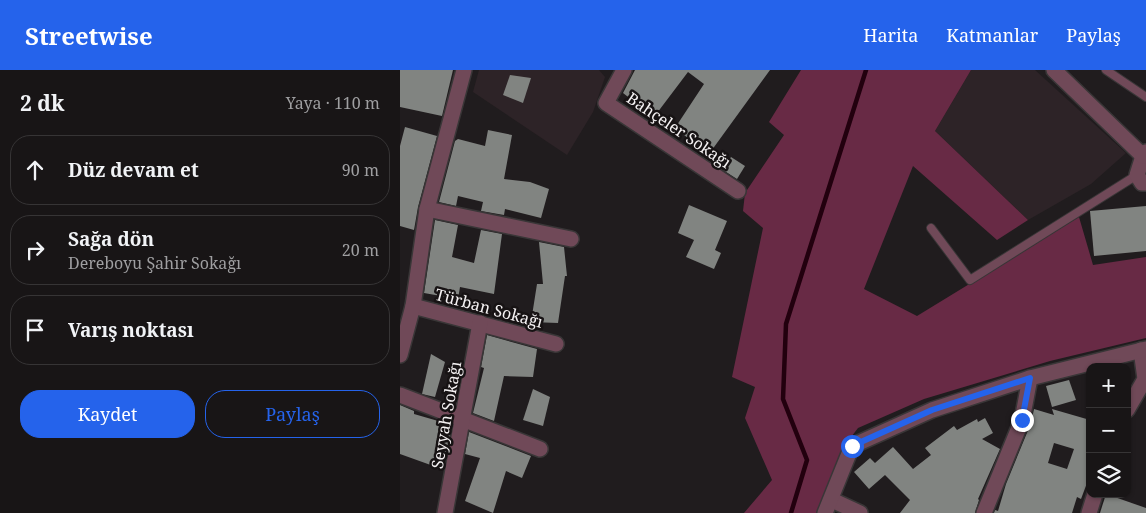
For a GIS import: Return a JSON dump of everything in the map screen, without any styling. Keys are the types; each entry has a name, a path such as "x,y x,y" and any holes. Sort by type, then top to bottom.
{"street":[{"path":"400,355 413,306 427,209 464,70"},
{"name":"Bahçeler Sokağı","path":"624,70 606,102 738,192"},
{"path":"1054,70 1144,154 1142,179"},
{"path":"427,209 571,239"},
{"name":"Türban Sokağı","path":"413,306 556,344"},
{"name":"Seyyah Sokağı","path":"445,513 464,421 480,323"},
{"path":"860,513 828,506 852,446 932,410 1030,378 1144,350 1146,379 1128,408"},
{"path":"984,513 1022,420 1030,378"},
{"path":"400,395 540,449"},
{"path":"1089,513 1094,498"}],"lane":[{"path":"1106,70 1146,97"},
{"path":"931,228 970,280 1142,179"}],"shaded area":[{"path":"479,70 599,70 605,77 593,112 567,155 473,92"},
{"path":"801,70 971,70 935,131 1028,220 997,240 913,166 864,289 917,316 1079,217 1093,265 1146,257 1146,338 1050,361 924,399 858,428 842,449 819,513 744,513 772,480 745,418 755,387 732,377 763,228 743,211 745,193 784,135 769,122"},
{"path":"971,70 1035,70 1126,153 1091,184 1028,220 935,131"}],"building":[{"path":"400,70 453,70 442,116 400,107"},
{"path":"635,70 770,70 709,154 675,128 704,84 688,72 654,117 623,93"},
{"path":"510,75 531,78 523,103 503,95"},
{"path":"405,127 437,136 418,207 414,230 400,226 400,146"},
{"path":"488,130 512,135 504,179 530,182 549,189 541,218 505,209 504,215 481,211 483,202 458,196 456,206 439,202 455,141 458,139 485,146"},
{"path":"731,157 745,166 737,179 723,170"},
{"path":"689,205 727,221 715,250 721,253 714,269 686,257 694,240 678,233"},
{"path":"1146,206 1146,251 1094,256 1090,211"},
{"path":"435,220 458,225 452,257 474,263 481,230 502,234 494,294 460,287 458,299 424,293"},
{"path":"539,242 564,247 567,276 565,276 558,323 531,322 537,284 543,284"},
{"path":"487,335 537,349 533,377 504,376 494,421 473,413 484,368 481,367"},
{"path":"431,354 445,362 435,397 422,394"},
{"path":"1069,380 1076,400 1052,407 1046,386"},
{"path":"533,389 550,397 543,426 523,420"},
{"path":"400,405 414,411 414,414 452,425 447,450 439,468 400,454"},
{"path":"1034,409 1054,415 1052,409 1086,419 1086,486 1081,499 1077,497 1072,513 994,513 995,510 998,511 1006,484 1031,423","holes":["1054,443 1074,449 1067,469 1048,463"]},
{"path":"985,418 993,433 982,439 1000,449 978,499 975,513 900,513 910,500 885,475 869,489 854,472 870,458 875,463 893,447 913,469 931,455 925,448 954,426 957,430 977,419 978,422"},
{"path":"469,432 531,456 522,478 506,471 493,513 465,501 480,458 465,454"},
{"path":"1105,498 1117,498 1146,508 1146,513 1100,513"}],"waterway":[{"path":"791,513 807,460 783,399 786,324 866,70"}],"route":[{"path":"852,446 932,410 1030,378 1022,420"}]}
